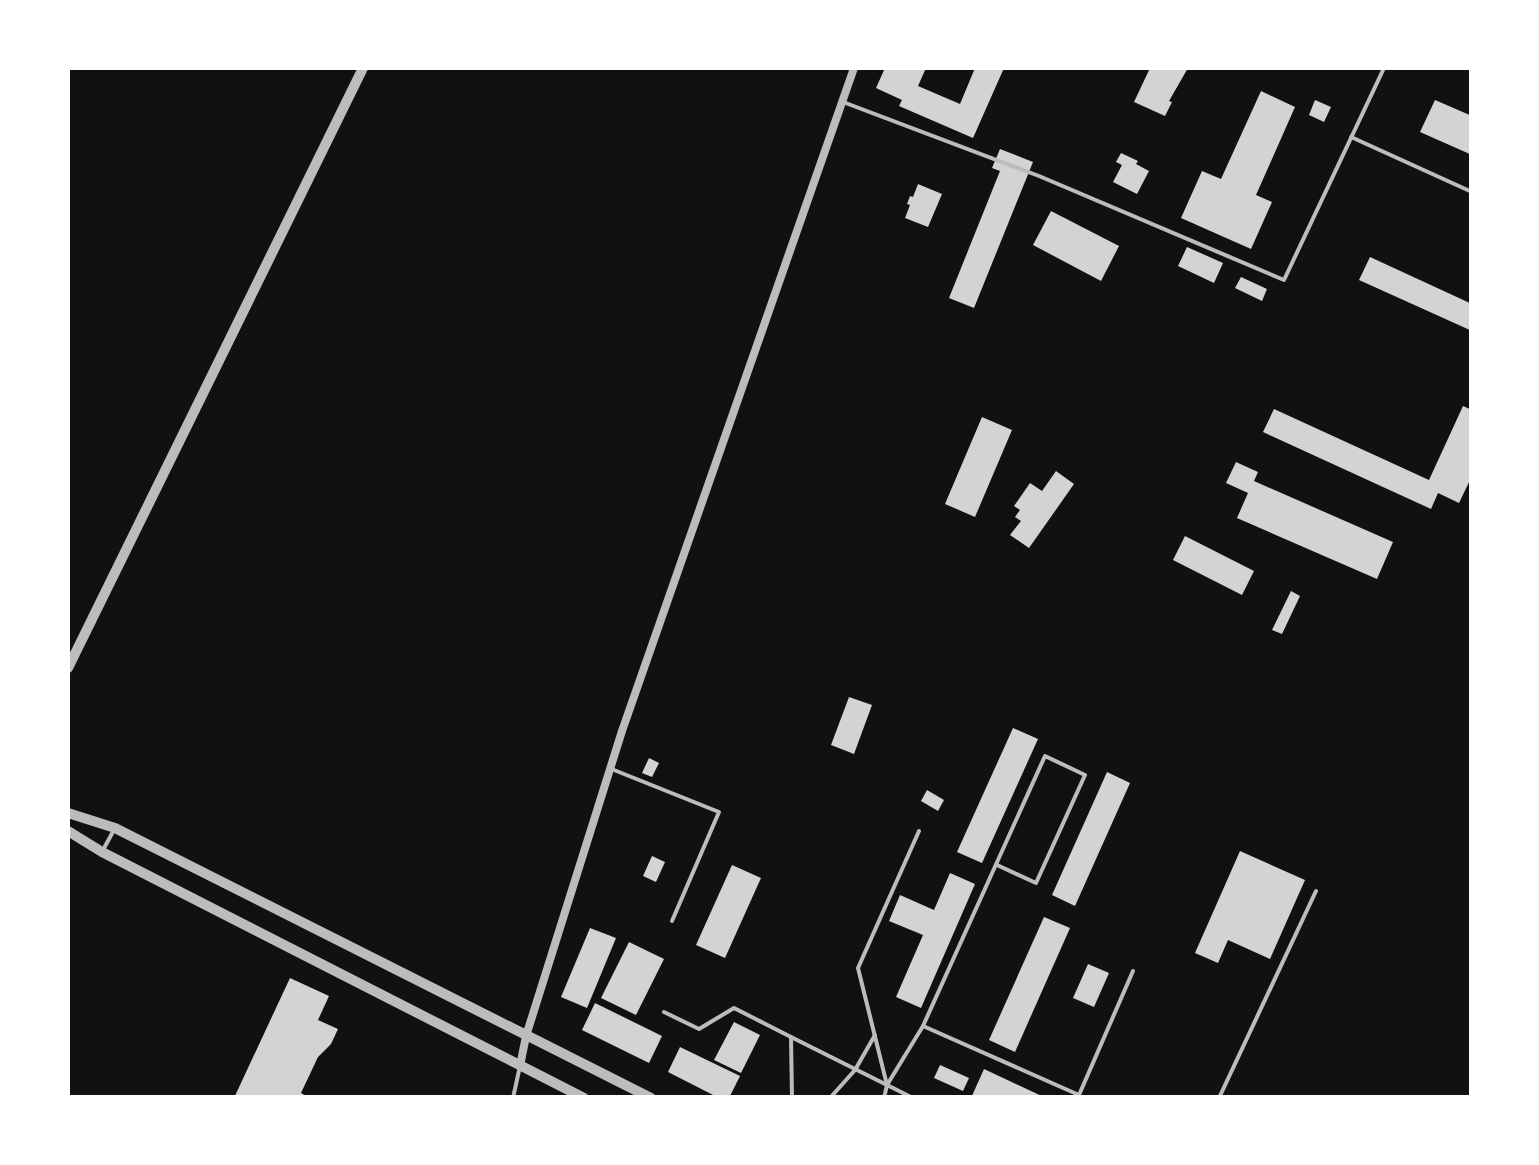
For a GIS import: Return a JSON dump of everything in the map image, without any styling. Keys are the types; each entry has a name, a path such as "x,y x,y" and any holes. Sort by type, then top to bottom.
{"street":[{"path":"68,668 363,68"},
{"path":"520,1066 609,768 854,68"},
{"path":"68,813 115,828 651,1098"},
{"path":"68,831 102,852 584,1098"}],"lane":[{"path":"843,102 1039,176 1284,280 1384,68"},
{"path":"1351,136 1472,192"},
{"path":"884,1098 887,1085 923,1026 1045,756 1086,775 1036,883 997,865"},
{"path":"609,768 719,812 672,921"},
{"path":"102,852 115,828"},
{"path":"887,1085 858,968 919,831"},
{"path":"1219,1098 1316,891"},
{"path":"923,1026 1080,1095 1134,971"},
{"path":"664,1012 699,1029 734,1008 913,1098"},
{"path":"830,1098 856,1070 875,1034"},
{"path":"791,1038 792,1098"},
{"path":"513,1098 520,1066"}],"building":[{"path":"885,68 926,68 918,86 960,104 975,68 1004,68 973,138 899,106 902,100 876,88"},
{"path":"1150,68 1188,68 1165,116 1134,102"},
{"path":"1261,91 1295,107 1256,195 1272,202 1251,249 1181,218 1202,171 1221,179"},
{"path":"1315,100 1331,107 1324,122 1309,115"},
{"path":"1435,100 1472,116 1472,155 1420,132"},
{"path":"1000,149 1033,162 974,308 949,298 1000,171 992,168"},
{"path":"1121,153 1149,171 1137,194 1113,182 1122,165 1116,162"},
{"path":"918,184 942,194 928,227 905,218 910,196 913,197"},
{"path":"1051,211 1119,246 1101,281 1033,245"},
{"path":"1187,247 1223,263 1214,283 1178,266"},
{"path":"1370,257 1472,304 1472,331 1359,280"},
{"path":"1241,277 1267,289 1262,301 1235,288"},
{"path":"1463,406 1472,410 1472,476 1459,503 1438,493 1431,509 1263,432 1274,409 1429,480"},
{"path":"982,417 1012,430 975,517 945,504"},
{"path":"1236,462 1258,472 1254,481 1393,542 1377,579 1237,518 1248,493 1226,483"},
{"path":"1056,471 1074,484 1029,548 1010,535 1021,521 1015,517 1020,510 1014,506 1030,483 1042,491"},
{"path":"1185,536 1254,571 1242,595 1173,560"},
{"path":"1291,591 1300,596 1282,634 1272,630"},
{"path":"849,697 872,705 854,754 831,745"},
{"path":"1013,728 1038,739 982,863 957,852"},
{"path":"649,758 659,763 652,777 642,773"},
{"path":"1107,772 1130,783 1075,906 1052,895"},
{"path":"927,790 944,800 938,811 921,801"},
{"path":"1240,851 1305,880 1270,959 1228,940 1218,963 1195,953"},
{"path":"652,856 665,862 656,882 643,876"},
{"path":"732,865 761,878 725,958 696,945"},
{"path":"950,873 975,884 921,1008 896,997 923,935 889,921 900,895 934,910"},
{"path":"1044,917 1070,928 1015,1052 989,1040"},
{"path":"590,928 616,938 587,1008 561,997"},
{"path":"629,942 664,959 636,1015 601,998"},
{"path":"1088,964 1109,973 1094,1007 1073,998"},
{"path":"290,978 329,996 318,1020 338,1029 331,1044 318,1057 301,1093 310,1098 234,1098"},
{"path":"595,1003 662,1036 649,1063 582,1030"},
{"path":"734,1022 760,1035 741,1073 714,1060"},
{"path":"680,1047 740,1076 729,1098 719,1098 668,1072"},
{"path":"940,1065 969,1078 963,1091 934,1078"},
{"path":"984,1069 1046,1098 971,1098"}]}
